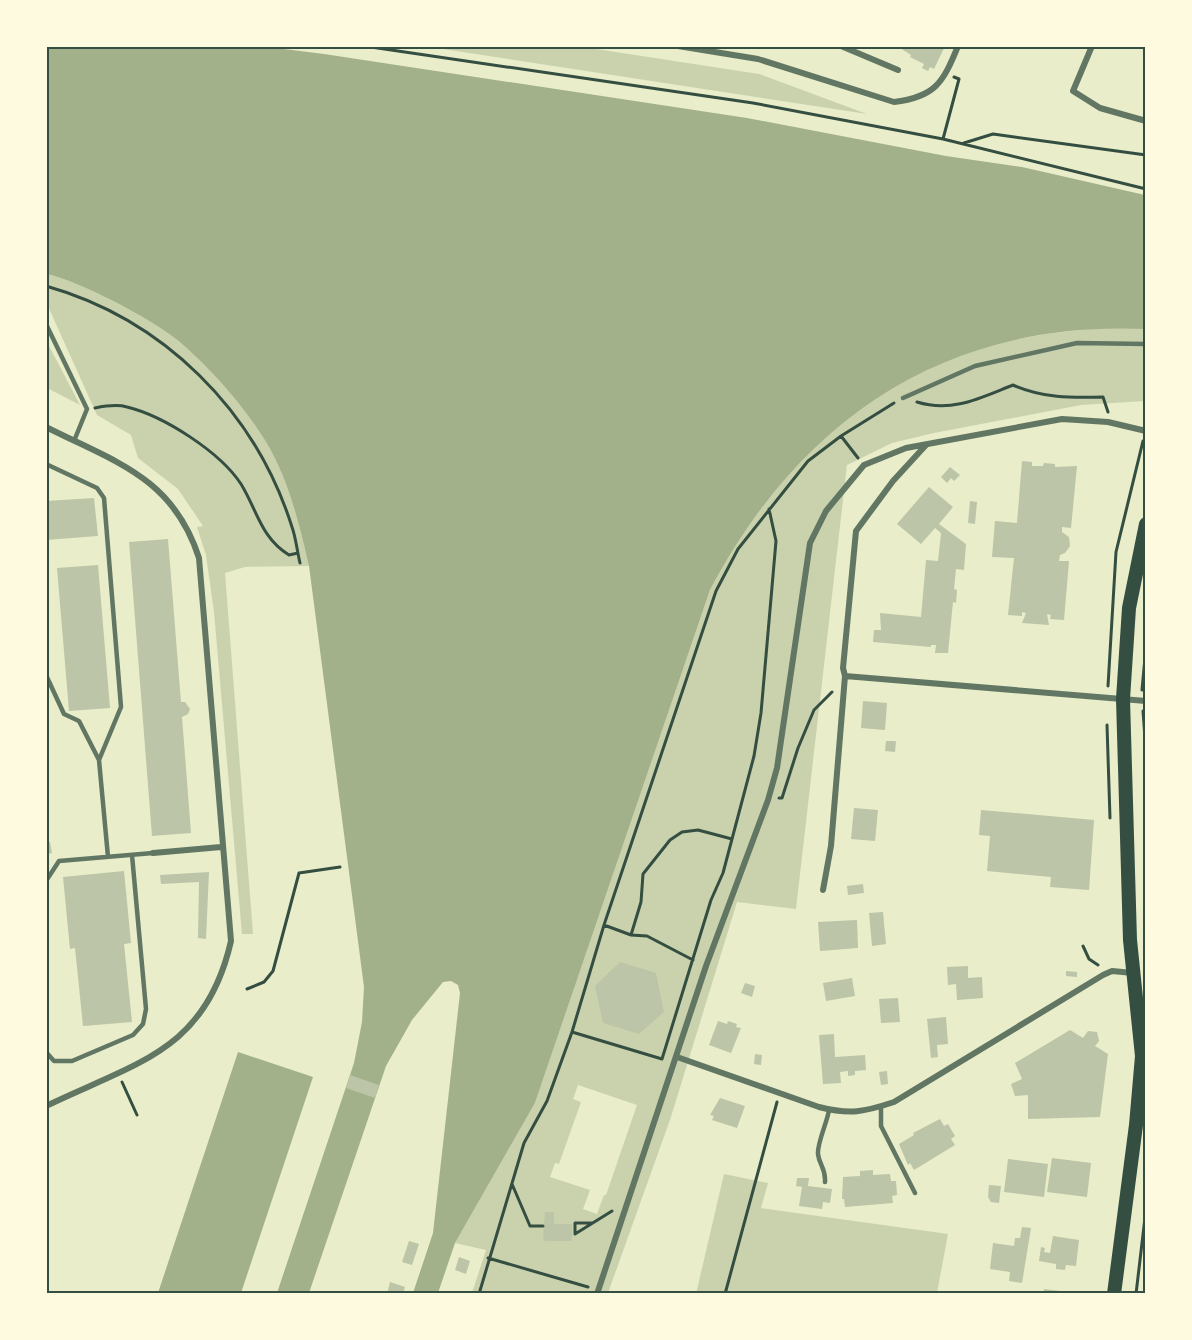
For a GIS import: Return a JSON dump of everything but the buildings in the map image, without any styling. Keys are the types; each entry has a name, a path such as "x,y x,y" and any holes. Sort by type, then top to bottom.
{"main road":[{"path":"1114,1293 1144,1056 1133,973 1123,699 1129,608 1146,524"}],"street":[{"path":"678,46 758,59 894,102 915,99 933,90 947,73 958,46"},
{"path":"841,46 898,70"},
{"path":"1092,46 1072,91 1100,108 1146,121"},
{"path":"597,1292 706,966 768,800 777,768 810,543 826,510 864,465 906,448 1062,419 1108,422 1146,431"},
{"path":"46,427 148,480 165,495 192,536 200,558 221,847 231,941 223,976 196,1021 170,1045 46,1106"},
{"path":"823,890 831,846 845,676 843,668 856,531 893,481 928,443"},
{"path":"845,676 1146,701"},
{"path":"153,853 221,847"},
{"path":"676,1060 830,1110 862,1112 894,1102 1103,975 1112,971 1133,973"}],"lane":[{"path":"46,324 87,409 74,441"},
{"path":"903,398 975,366 1077,343 1146,344"},
{"path":"46,464 98,488 104,498 121,707 99,760"},
{"path":"46,675 64,714 79,721 99,760 108,857"},
{"path":"46,881 59,861 153,853"},
{"path":"46,1052 54,1061 72,1061 133,1035 143,1024 146,999 132,855"},
{"path":"881,1106 881,1126 915,1193"},
{"path":"825,1182 825,1169 819,1161 818,1150 830,1110"}],"path":[{"path":"364,46 753,103 962,143 1146,189"},
{"path":"943,139 959,79 947,73"},
{"path":"962,143 993,134 1146,154"},
{"path":"46,286 81,296 133,321 193,369 241,421 270,476 292,527 300,562"},
{"path":"479,1293 524,1143 547,1101 572,1032 604,925 716,591 738,549 808,461 841,436 903,398 930,406 954,407 1013,385 1033,394 1058,398 1103,397 1108,408 1108,422"},
{"path":"87,409 125,406 170,425 209,452 240,483 266,534 275,546 289,555 298,553"},
{"path":"841,436 864,465"},
{"path":"658,1070 711,900 723,873 754,756 761,713 776,541 769,509"},
{"path":"768,800 782,798 798,748 814,710 845,676"},
{"path":"631,935 641,902 643,874 670,840 682,832 698,830 732,838"},
{"path":"247,989 264,982 273,971 299,873 339,867"},
{"path":"604,925 631,935 647,936 706,966"},
{"path":"1083,946 1089,959 1100,967 1103,975"},
{"path":"572,1032 662,1059 676,1060"},
{"path":"118,1072 137,1115"},
{"path":"725,1293 780,1094"},
{"path":"512,1184 530,1226 543,1226"},
{"path":"608,1222 615,1201"},
{"path":"1136,1293 1146,1209"},
{"path":"592,1223 575,1223 575,1234 612,1211"},
{"path":"489,1258 597,1292"},
{"path":"587,1287 591,1276"}],"shaded area":[{"path":"260,46 747,118 946,156 1022,167 1145,195 1145,329 1073,331 1007,342 945,362 887,392 835,429 788,475 746,529 710,590 535,1103 455,1243 438,1293 413,1293 433,1233 460,993 458,985 451,981 443,982 412,1020 386,1066 309,1293 277,1293 354,1063 362,1022 364,987 309,566 292,502 274,457 248,415 225,387 201,361 164,330 114,301 78,284 47,274 46,47"},
{"path":"430,47 583,47 759,74 867,114"},
{"path":"47,274 78,284 132,311 164,330 201,361 248,415 266,442 281,472 292,503 309,566 245,567 225,573 253,934 242,934 214,612 206,555 197,527 203,526 178,489 138,458 131,435 97,415 47,304"},
{"path":"1105,327 1145,329 1145,401 1081,405 934,433 892,443 847,465 796,909 737,902 671,1117 608,1293 472,1293 486,1250 455,1243 535,1103 710,590 732,550 757,512 816,446 849,418 885,393 925,371 983,347 1053,333","holes":["578,1085 637,1105 606,1195 604,1195 597,1214 583,1209 590,1190 550,1177 555,1163 559,1164 581,1102 573,1099"]},
{"path":"47,342 80,405 47,388"},
{"path":"238,1052 313,1077 241,1293 158,1293"},
{"path":"724,1174 768,1183 761,1208 948,1234 937,1293 696,1294"}]}
